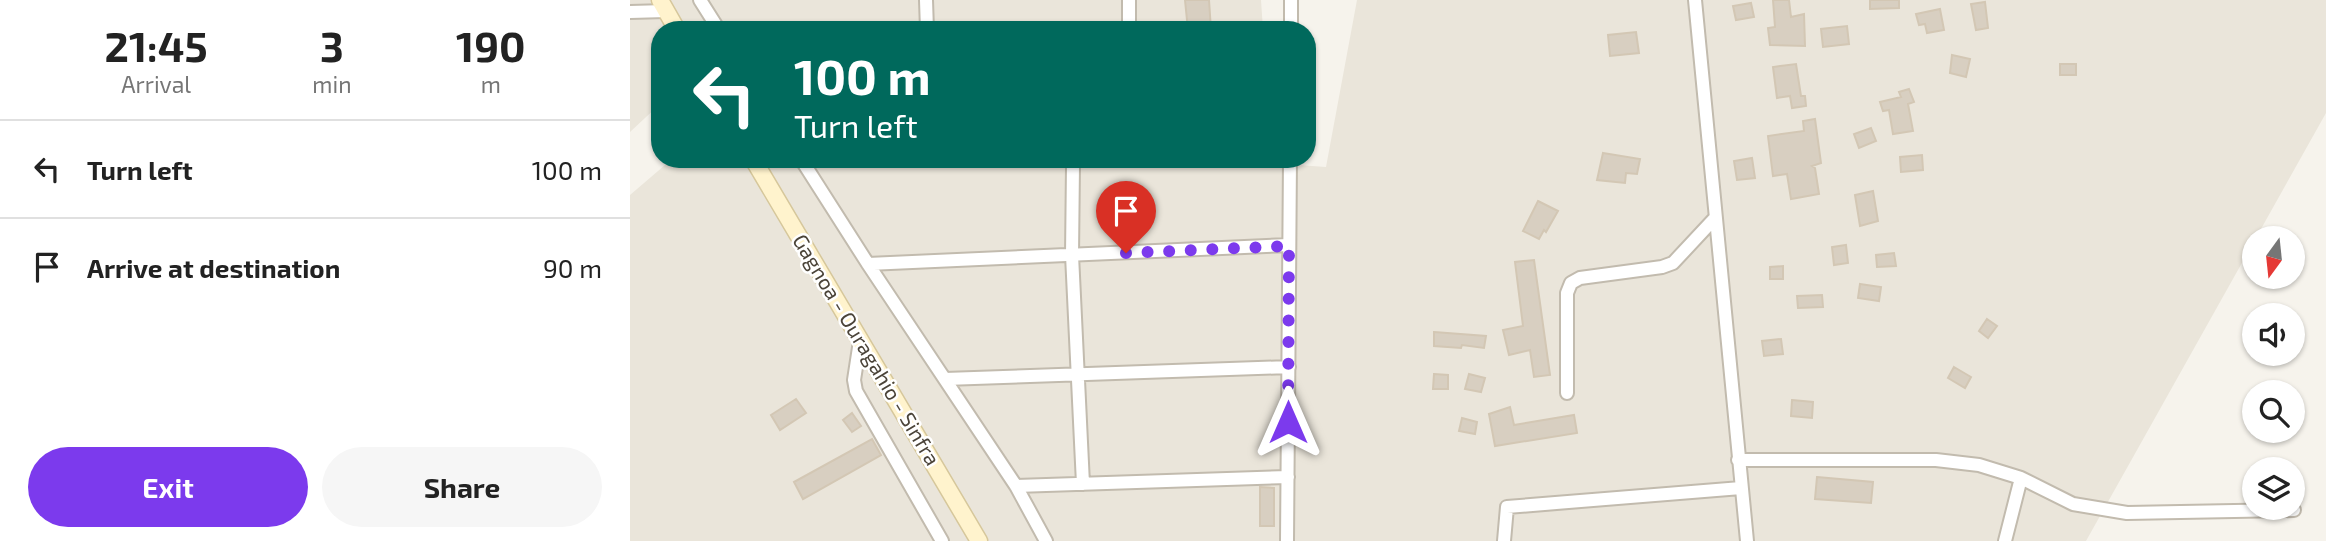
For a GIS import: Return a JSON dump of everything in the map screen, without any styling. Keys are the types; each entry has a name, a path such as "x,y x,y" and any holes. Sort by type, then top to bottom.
{"main road":[{"path":"663,5 672,21"},
{"name":"Gagnoa - Ouragahio - Sinfra","path":"758,168 979,541"}],"street":[{"path":"700,0 713,21"},
{"path":"926,0 927,21"},
{"path":"1129,0 1129,21"},
{"path":"1291,0 1291,21"},
{"path":"1696,0 1747,541"},
{"path":"630,12 663,5"},
{"path":"807,168 867,264 1016,486 1046,541"},
{"path":"1073,168 1072,255 1083,484"},
{"path":"1287,541 1290,168"},
{"path":"1567,393 1567,293 1571,283 1580,278 1662,267 1673,263 1716,218"},
{"path":"867,264 1289,246"},
{"path":"860,341 854,380 856,391 942,541"},
{"path":"945,379 1289,367"},
{"path":"1738,460 1936,460 1979,465 2021,478 2073,504 2127,513 2242,511"},
{"path":"1016,486 1288,477"},
{"path":"2005,541 2021,478"},
{"path":"1504,541 1507,507 1741,488"}],"shaded area":[{"path":"630,0 1261,0 1262,21 651,21 651,112 630,132"},
{"path":"1357,0 2326,0 2326,113 2263,226 2242,226 2242,263 2086,541 630,541 630,195 662,168 1326,167"}],"building":[{"path":"1185,0 1209,0 1210,21 1187,21"},
{"path":"1773,0 1789,0 1791,17 1804,14 1805,46 1770,45 1768,28 1775,27"},
{"path":"1870,0 1899,0 1899,8 1870,9"},
{"path":"1985,2 1988,28 1976,30 1971,4"},
{"path":"1751,3 1754,17 1736,20 1733,6"},
{"path":"1940,9 1944,30 1927,33 1925,24 1919,25 1916,14"},
{"path":"1847,26 1849,44 1823,47 1821,29"},
{"path":"1636,32 1639,53 1610,56 1608,35"},
{"path":"1952,55 1970,59 1966,77 1950,73"},
{"path":"1796,64 1801,96 1805,96 1806,106 1792,108 1790,96 1777,98 1773,67"},
{"path":"2060,64 2076,64 2076,75 2060,75"},
{"path":"1909,89 1914,102 1908,104 1913,131 1893,134 1889,110 1883,111 1880,102 1901,97 1899,92"},
{"path":"1815,119 1821,163 1812,166 1815,168 1819,194 1791,199 1787,174 1773,176 1768,136 1804,131 1803,121"},
{"path":"1871,128 1876,141 1859,148 1854,134"},
{"path":"1603,153 1640,159 1637,174 1626,173 1625,183 1597,180"},
{"path":"1922,155 1923,170 1901,172 1900,157"},
{"path":"1752,158 1755,178 1737,180 1734,161"},
{"path":"1873,191 1878,221 1860,226 1855,195"},
{"path":"1538,201 1558,211 1539,239 1523,231"},
{"path":"1846,245 1848,263 1834,265 1832,247"},
{"path":"1894,253 1896,266 1877,267 1876,255"},
{"path":"1534,260 1550,375 1534,377 1530,350 1509,355 1503,330 1523,326 1515,262"},
{"path":"1783,266 1783,279 1770,279 1770,267"},
{"path":"1860,284 1881,287 1879,301 1858,298"},
{"path":"1822,295 1823,307 1798,308 1797,296"},
{"path":"1987,319 1997,326 1988,338 1979,331"},
{"path":"1434,332 1486,336 1484,348 1462,345 1461,348 1434,346"},
{"path":"1781,339 1783,354 1764,356 1762,341"},
{"path":"1954,367 1971,377 1965,388 1948,378"},
{"path":"1434,374 1448,375 1448,389 1433,389"},
{"path":"1469,374 1485,378 1481,392 1465,389"},
{"path":"796,399 806,413 780,430 771,415"},
{"path":"1792,400 1813,402 1812,418 1791,416"},
{"path":"1510,407 1514,425 1574,415 1577,433 1495,446 1489,414"},
{"path":"852,413 861,426 852,432 843,420"},
{"path":"1462,418 1477,422 1475,434 1459,431"},
{"path":"872,439 881,455 803,499 794,482"},
{"path":"1817,477 1873,482 1871,503 1815,499"},
{"path":"1260,487 1274,488 1274,526 1260,526"}],"route":[{"path":"1126,253 1289,246 1288,422"}]}
